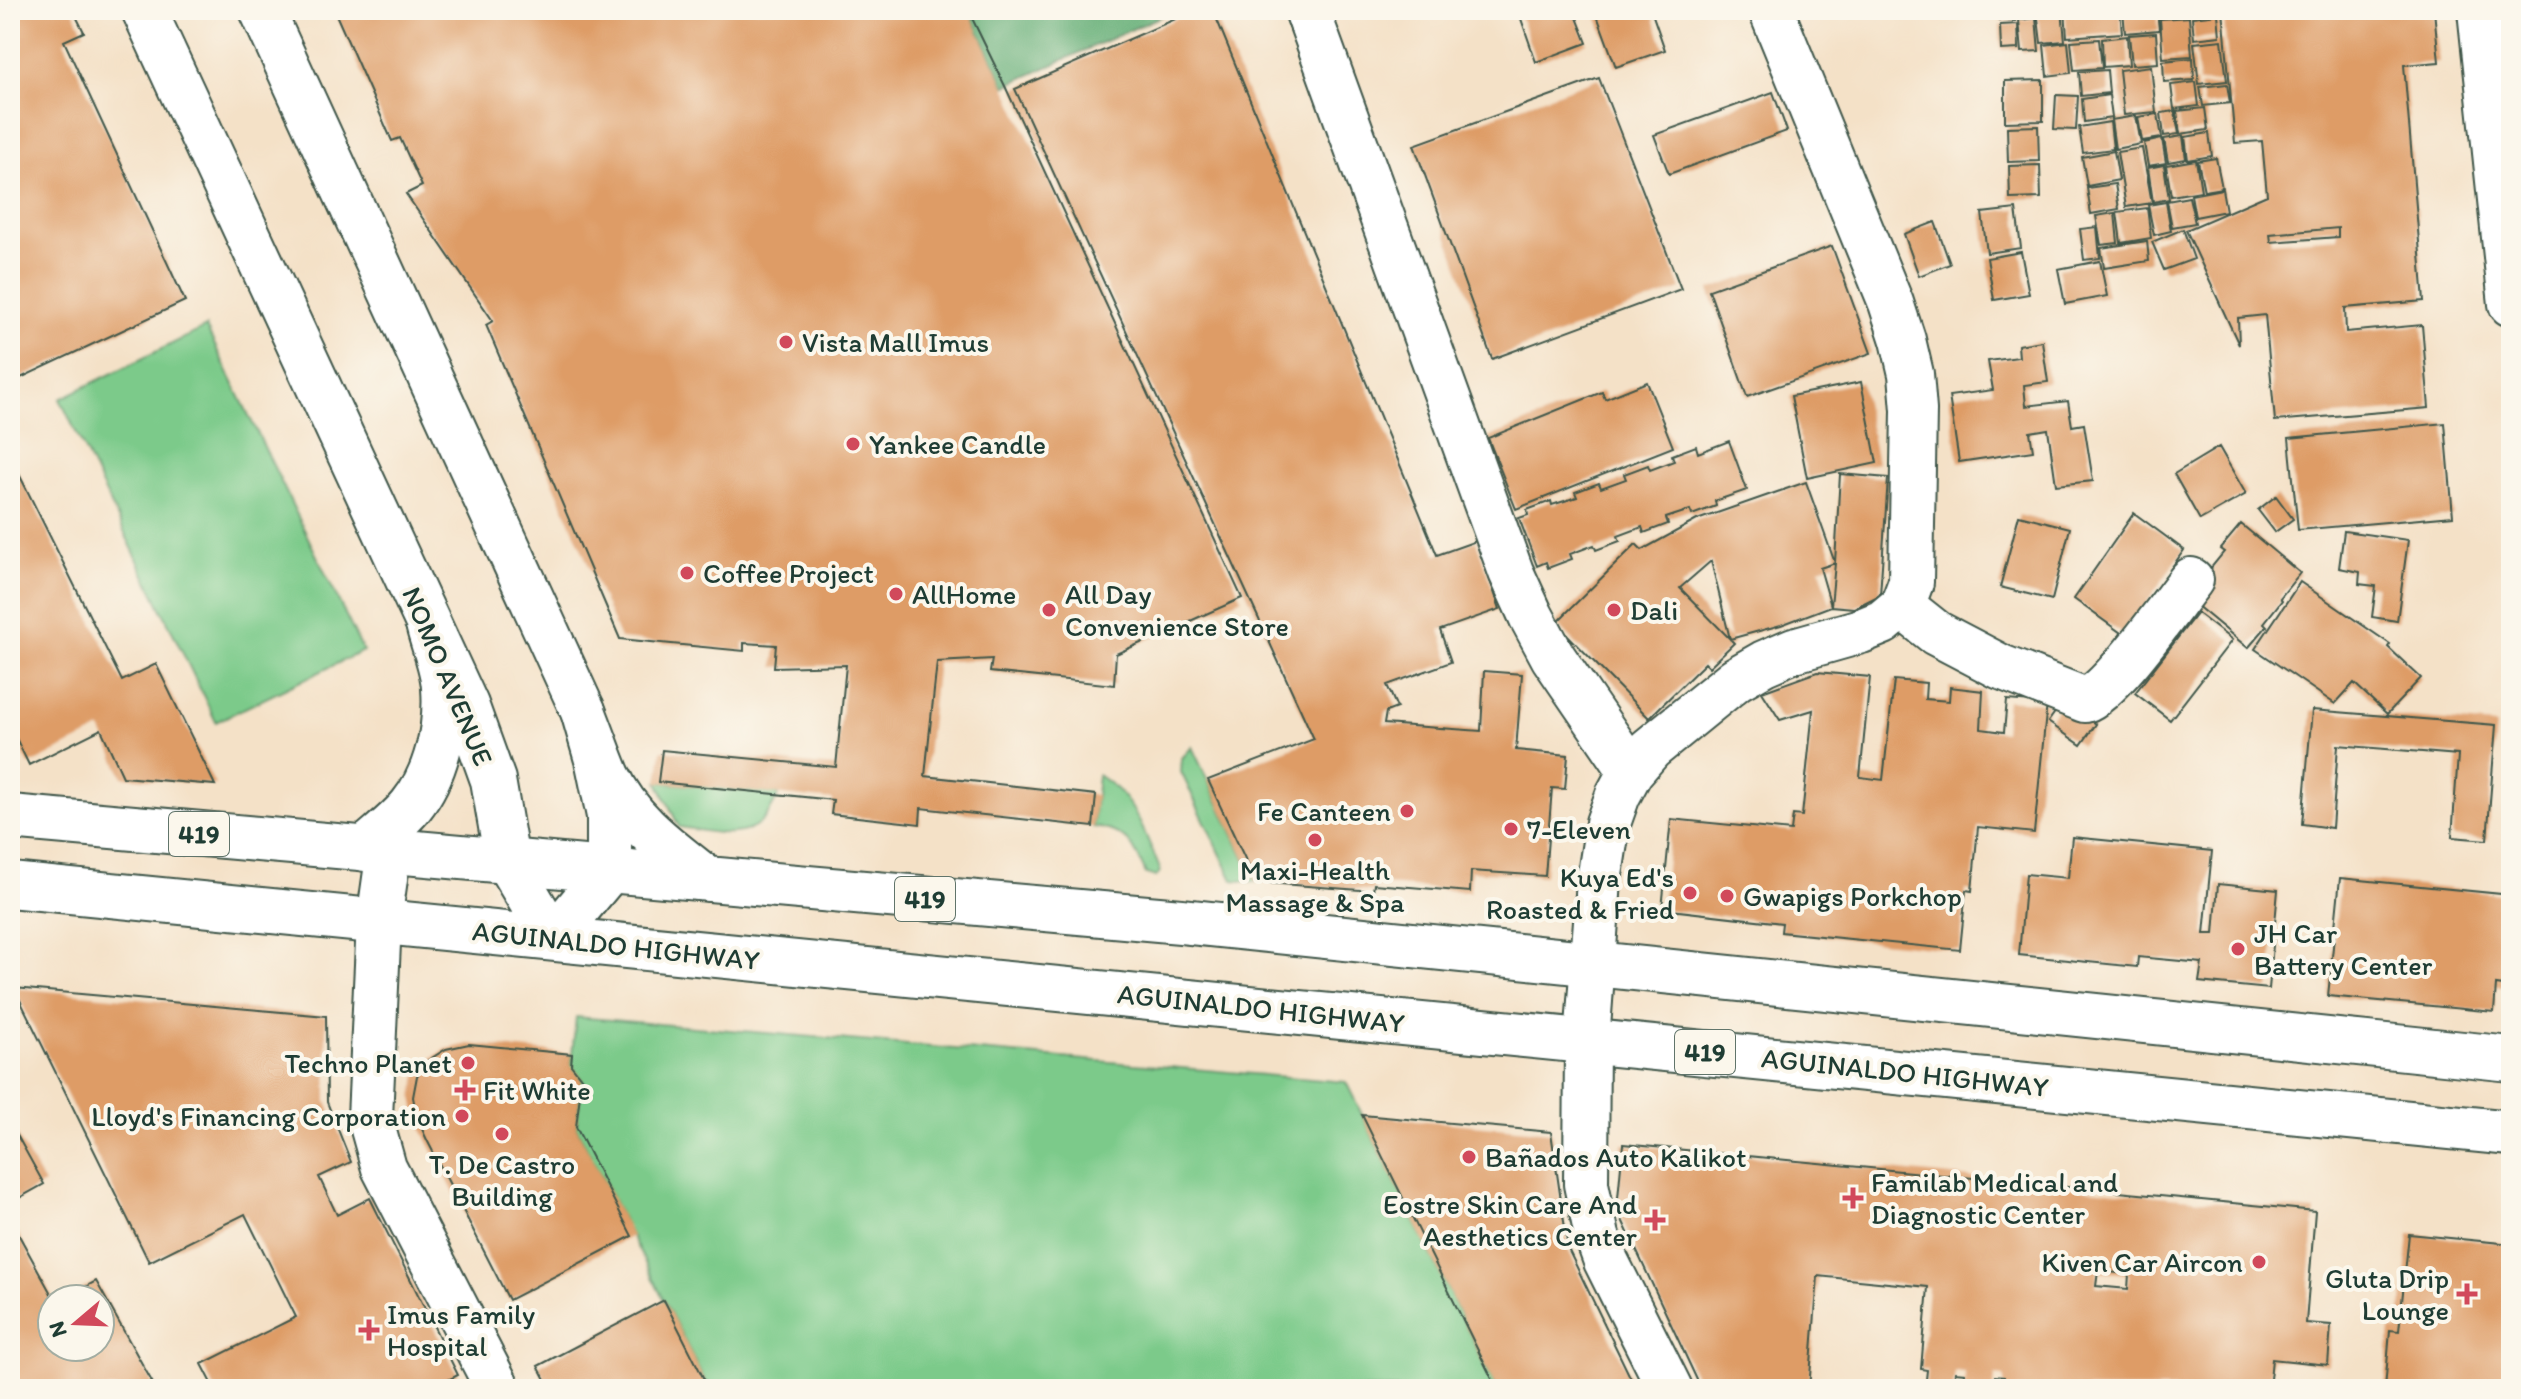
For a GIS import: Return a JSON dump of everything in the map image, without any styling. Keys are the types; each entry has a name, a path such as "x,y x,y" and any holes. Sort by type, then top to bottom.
{"main road":[{"name":"NOMO AVENUE","path":"144,10 480,741 493,780 507,861 553,938"},
{"path":"262,10 583,711 609,777 651,835 707,879"},
{"path":"1307,10 1511,572 1553,657 1631,771"},
{"path":"1670,1389 1606,1261 1590,1210 1586,1171 1587,1041 1599,881 1608,823 1631,771 1650,749 1736,679 1794,650 1883,622 1902,606 1911,582 1914,410 1911,374 1903,340 1891,303 1771,10"},
{"path":"2480,10 2511,304"},
{"path":"1902,606 1936,633 1990,662 2085,700 2094,697 2112,680 2191,580"},
{"path":"429,628 444,686 444,717 439,747 429,775 411,806 377,850 379,921 370,1118 384,1168 498,1389"},
{"path":"553,938 609,871 609,816 583,711"},
{"name":"419","path":"10,817 1181,921 2511,1059"},
{"name":"AGUINALDO HIGHWAY","path":"10,885 2511,1133"}],"green space":[{"path":"968,10 1175,10 1005,86"},
{"path":"206,327 363,651 216,722 60,399"},
{"path":"1192,747 1256,882 1233,880 1181,772 1182,758"},
{"path":"1098,775 1121,794 1137,816 1160,869 1156,877 1146,874 1133,848 1122,836 1093,827"},
{"path":"658,782 779,794 766,816 753,828 744,832 711,832 679,827"},
{"path":"576,1017 1346,1082 1497,1389 709,1389 576,1127 582,1079 571,1065"}],"building":[{"path":"10,10 73,10 84,32 64,41 185,301 10,383"},
{"name":"Vista Mall Imus","path":"334,10 968,10 1242,598 1116,654 1114,685 990,672 992,659 937,662 925,776 1096,795 1093,827 921,808 920,824 831,814 833,800 658,782 662,750 836,767 846,665 774,667 776,645 744,643 744,651 620,639 486,325 493,321 406,194 422,186 400,138 392,141"},
{"path":"1196,10 1213,10 1437,555 1476,541 1500,609 1440,630 1451,662 1387,685 1397,708 1386,712 1384,724 1481,731 1484,671 1522,674 1516,750 1568,755 1565,789 1552,788 1545,876 1471,871 1470,892 1374,884 1373,891 1256,882 1208,780 1314,739 1015,89"},
{"path":"1518,10 1574,10 1587,43 1536,62"},
{"path":"1595,10 1651,10 1665,50 1616,67"},
{"path":"2000,10 2017,10 2016,21 1999,20"},
{"path":"2037,10 2062,10 2065,41 2041,43"},
{"path":"2065,10 2120,10 2122,33 2067,37"},
{"path":"2123,10 2157,10 2159,30 2125,33"},
{"path":"2223,10 2434,10 2439,62 2404,65 2424,301 2345,308 2346,332 2422,325 2429,408 2275,421 2265,315 2238,318 2239,345 2186,230 2267,195 2262,141 2235,143","holes":["2338,228 2338,237 2271,242 2270,234"]},
{"path":"2218,14 2220,36 2194,39 2192,17"},
{"path":"2189,17 2192,56 2163,58 2160,19"},
{"path":"2036,18 2039,51 2022,52 2019,20"},
{"path":"2018,24 2019,49 2001,50 2000,25"},
{"path":"2156,33 2158,63 2132,65 2129,35"},
{"path":"2127,36 2129,65 2103,67 2102,39"},
{"path":"2099,39 2102,68 2074,70 2071,41"},
{"path":"2222,40 2227,81 2199,84 2194,43"},
{"path":"2068,42 2071,73 2047,76 2044,45"},
{"path":"2193,58 2194,80 2164,82 2163,61"},
{"path":"2151,66 2156,112 2124,115 2119,70"},
{"path":"2107,70 2109,93 2081,96 2079,72"},
{"path":"1599,78 1681,289 1492,359 1414,145"},
{"path":"2043,80 2043,121 2005,122 2005,81"},
{"path":"2196,82 2199,106 2174,109 2171,85"},
{"path":"2227,84 2230,103 2203,106 2200,87"},
{"path":"1773,92 1787,131 1669,174 1654,135"},
{"path":"2056,95 2078,96 2076,130 2054,129"},
{"path":"2109,95 2112,118 2084,122 2082,99"},
{"path":"2205,108 2208,130 2180,134 2177,111"},
{"path":"2175,111 2179,134 2164,136 2161,113"},
{"path":"2158,114 2162,138 2142,141 2138,117"},
{"path":"2136,116 2141,144 2115,149 2111,120"},
{"path":"2110,122 2113,149 2083,153 2079,127"},
{"path":"2038,126 2039,161 2008,162 2007,127"},
{"path":"2209,133 2212,156 2188,160 2185,137"},
{"path":"2183,136 2186,159 2168,162 2164,139"},
{"path":"2162,139 2166,163 2148,166 2144,143"},
{"path":"2142,148 2152,203 2126,207 2117,152"},
{"path":"2114,151 2119,180 2087,186 2082,157"},
{"path":"2216,158 2222,188 2204,191 2198,161"},
{"path":"2196,160 2201,191 2171,196 2166,165"},
{"path":"2040,165 2041,198 2010,199 2009,166"},
{"path":"2164,165 2169,199 2153,202 2148,168"},
{"path":"2115,184 2119,209 2091,214 2087,188"},
{"path":"2222,189 2226,211 2195,217 2191,195"},
{"path":"2189,197 2195,223 2172,227 2167,201"},
{"path":"2166,202 2171,231 2154,235 2148,205"},
{"path":"2147,208 2151,238 2121,243 2117,212"},
{"path":"2016,209 2021,248 1987,253 1982,213"},
{"path":"2115,213 2118,243 2101,245 2096,216"},
{"path":"1935,222 1950,264 1919,276 1904,234"},
{"path":"2097,227 2100,258 2084,260 2080,229"},
{"path":"2183,229 2194,259 2164,270 2152,242"},
{"path":"2147,241 2149,261 2104,268 2101,248"},
{"path":"1832,246 1871,353 1747,397 1709,290"},
{"path":"2021,252 2029,294 1994,300 1987,258"},
{"path":"2100,261 2107,296 2065,304 2058,269"},
{"path":"2042,341 2048,382 2024,385 2026,406 2068,401 2072,426 2084,424 2093,481 2056,485 2048,429 2030,432 2033,451 1959,462 1949,396 1993,390 1988,361 2019,357 2018,345"},
{"path":"1647,382 1673,447 1516,509 1488,438 1602,392 1605,399"},
{"path":"1861,382 1877,463 1807,478 1791,396"},
{"path":"2445,423 2453,516 2298,530 2289,438"},
{"path":"1729,441 1747,490 1715,501 1716,506 1692,515 1690,510 1666,518 1668,524 1644,533 1642,527 1618,536 1620,541 1596,550 1594,545 1570,554 1572,559 1548,568 1546,562 1537,566 1519,518 1528,515 1527,510 1551,501 1552,505 1577,497 1575,492 1599,483 1601,488 1626,479 1624,474 1648,465 1650,470 1674,461 1672,455 1696,446 1698,453"},
{"path":"2219,447 2246,494 2200,520 2174,474"},
{"path":"10,456 122,681 156,664 215,785 123,777 101,729 29,765 10,726"},
{"path":"1840,474 1888,478 1880,595 1854,608 1831,606"},
{"path":"1806,482 1835,563 1820,568 1831,606 1781,625 1730,639 1734,643 1709,667 1705,663 1649,718 1556,623 1636,544 1642,550 1697,520","holes":["1711,561 1730,639 1680,588"]},
{"path":"2276,496 2293,519 2275,532 2258,510"},
{"path":"2134,513 2184,550 2124,635 2074,599"},
{"path":"2019,515 2070,528 2052,600 2000,587"},
{"path":"2241,524 2300,573 2264,623 2267,626 2248,648 2190,600 2224,552 2220,549"},
{"path":"2344,531 2408,540 2397,621 2372,617 2376,586 2359,584 2360,572 2339,568"},
{"path":"2300,582 2390,644 2388,647 2421,678 2387,714 2354,683 2335,704 2255,649"},
{"path":"2197,613 2232,640 2170,720 2135,693"},
{"path":"1817,672 1870,677 1860,777 1883,780 1894,680 1926,683 1925,699 1949,701 1950,687 1983,691 1981,729 2004,732 2007,700 2047,703 2034,833 1978,827 1972,891 1966,890 1960,950 1781,932 1782,923 1662,909 1671,819 1791,831 1793,815 1802,816 1813,710 1780,720 1762,692"},
{"path":"2064,700 2096,724 2081,745 2048,722"},
{"path":"2312,710 2496,725 2487,840 2452,837 2458,755 2338,745 2332,828 2302,824"},
{"path":"2072,837 2212,851 2204,934 2214,934 2218,884 2278,890 2269,989 2199,982 2202,963 2138,957 2137,967 2019,955 2026,874 2068,878"},
{"path":"2340,878 2511,895 2511,987 2496,985 2494,1012 2328,996"},
{"path":"14,988 326,1016 327,1102 351,1162 319,1177 337,1215 370,1198 458,1375 430,1389 215,1389 202,1364 296,1317 245,1214 149,1262"},
{"name":"T. De Castro Building","path":"469,1044 572,1054 571,1065 582,1079 576,1127 632,1236 509,1300 427,1140 417,1118 413,1097 417,1076 427,1061 446,1049"},
{"path":"1362,1115 1551,1132 1568,1249 1636,1389 1497,1389"},
{"path":"10,1127 44,1184 10,1203"},
{"path":"1623,1144 2315,1211 2306,1323 2331,1325 2328,1365 2272,1359 2269,1389 2004,1389 2004,1377 1995,1376 1994,1389 1964,1389 1965,1373 1955,1372 1953,1389 1925,1389 1927,1370 1921,1369 1928,1287 1818,1276 1809,1389 1768,1389 1698,1382 1617,1209","holes":["2098,1271 2129,1274 2128,1289 2096,1286"]},
{"path":"10,1219 45,1283 36,1283 36,1363 116,1363 116,1317 156,1389 10,1389"},
{"path":"2409,1234 2511,1244 2511,1389 2385,1389 2390,1330 2399,1331"},
{"path":"664,1300 709,1389 550,1389 538,1366"}],"place":[{"name":"Vista Mall Imus","path":"786,342"},
{"name":"Yankee Candle","path":"853,444"},
{"name":"Coffee Project","path":"687,573"},
{"name":"AllHome","path":"896,594"},
{"name":"All Day Convenience Store","path":"1049,610"},
{"name":"Dali","path":"1614,610"},
{"name":"Fe Canteen","path":"1407,811"},
{"name":"7-Eleven","path":"1511,829"},
{"name":"Maxi-Health Massage & Spa","path":"1315,840"},
{"name":"Kuya Ed's Roasted & Fried","path":"1690,893"},
{"name":"Gwapigs Porkchop","path":"1727,896"},
{"name":"JH Car Battery Center","path":"2238,949"},
{"name":"Techno Planet","path":"468,1063"},
{"name":"Fit White","path":"465,1090"},
{"name":"Lloyd's Financing Corporation","path":"462,1116"},
{"name":"T. De Castro Building","path":"502,1134"},
{"name":"Bañados Auto Kalikot","path":"1469,1157"},
{"name":"Familab Medical and Diagnostic Center","path":"1853,1198"},
{"name":"Eostre Skin Care And Aesthetics Center","path":"1655,1220"},
{"name":"Kiven Car Aircon","path":"2259,1262"},
{"name":"Gluta Drip Lounge","path":"2467,1294"},
{"name":"Imus Family Hospital","path":"369,1330"}]}
